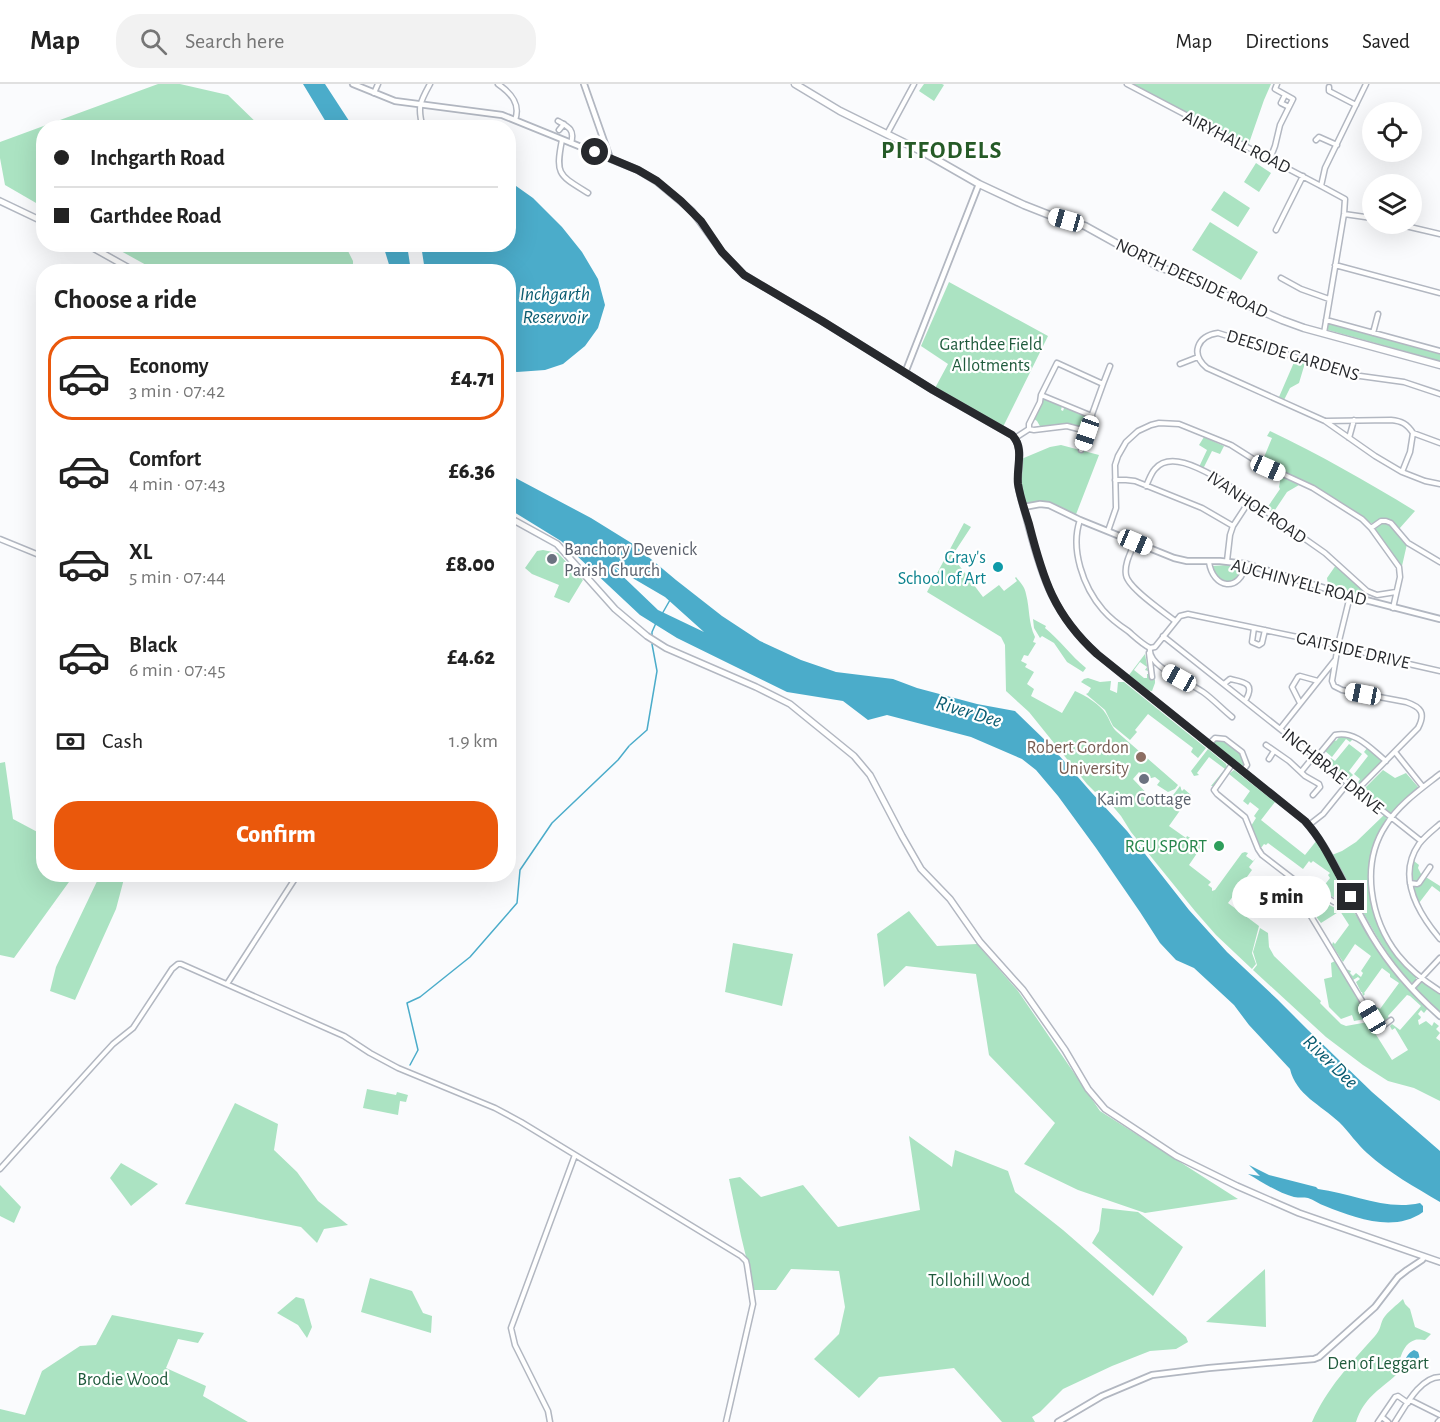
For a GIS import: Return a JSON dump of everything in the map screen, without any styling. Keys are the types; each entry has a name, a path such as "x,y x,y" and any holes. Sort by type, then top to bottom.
{"main road":[{"name":"NORTH DEESIDE ROAD","path":"795,84 840,111 923,152 979,184 1024,205 1085,226 1158,267 1194,279 1222,294 1304,328 1440,365"},
{"path":"0,201 36,218"},
{"path":"100,252 122,264"},
{"path":"516,522 557,544 615,609 647,636 666,648 790,704 854,756 873,782 921,868 950,899 980,942 1023,990 1065,1050 1088,1089 1105,1108 1176,1156 1237,1186 1299,1213 1440,1262"}],"street":[{"path":"352,84 395,101 489,113 515,120 518,112 517,105 510,94 498,84"},
{"path":"374,93 378,84"},
{"path":"421,120 420,105 430,84"},
{"path":"584,84 610,158"},
{"path":"887,134 914,84"},
{"name":"AIRYHALL ROAD","path":"1127,84 1344,198 1346,202 1344,214"},
{"path":"1270,159 1280,125 1293,99 1275,89 1277,84"},
{"path":"1321,186 1325,168 1366,84"},
{"path":"1328,91 1356,105"},
{"path":"1285,95 1281,103 1289,107"},
{"path":"516,120 638,170 657,181 701,221 722,252 744,275 1014,436 1020,460 1018,483 1035,550 1054,602 1071,626 1097,654 1309,825 1378,945 1398,972 1440,1016"},
{"path":"558,121 572,133 571,143"},
{"path":"559,130 564,124"},
{"path":"1318,136 1336,145"},
{"path":"562,140 558,164 561,173 568,181 588,193"},
{"path":"1276,230 1303,176"},
{"path":"905,373 979,184"},
{"path":"1324,333 1344,214 1362,217"},
{"path":"1422,230 1440,234"},
{"path":"1335,265 1440,293"},
{"path":"1281,278 1301,289 1329,299"},
{"path":"1373,333 1378,314"},
{"path":"1326,320 1440,351"},
{"name":"DEESIDE GARDENS","path":"1198,357 1197,350 1204,337 1218,333 1353,375 1397,381 1440,394"},
{"path":"1180,364 1198,357 1207,368 1325,421 1402,472 1440,484"},
{"path":"1029,429 1041,395 1057,363 1103,384"},
{"path":"1081,450 1110,366"},
{"path":"1041,395 1092,416"},
{"path":"1348,438 1354,420"},
{"path":"1325,421 1402,421 1413,433 1440,443"},
{"path":"1108,531 1116,508 1114,470 1118,456 1126,442 1138,431 1151,425 1179,424 1231,445 1261,464 1313,488 1357,514 1371,528 1399,567 1400,577 1394,608"},
{"path":"1014,436 1029,429 1067,426 1086,431"},
{"path":"1402,472 1410,452 1413,433"},
{"name":"IVANHOE ROAD","path":"1146,486 1153,470 1166,461 1175,460 1209,473 1325,553 1365,590"},
{"path":"1115,480 1126,480 1146,486 1202,508 1233,526"},
{"path":"1227,561 1233,526 1250,500"},
{"name":"AUCHINYELL ROAD","path":"1024,507 1045,503 1080,520 1174,558 1187,561 1227,561 1246,564 1350,596 1440,619"},
{"path":"1080,520 1076,537 1084,576 1091,593 1105,612 1150,650 1152,659 1162,668 1202,691 1232,717"},
{"path":"1371,528 1381,521 1391,523 1408,543 1440,562"},
{"path":"0,539 36,554"},
{"path":"1135,542 1126,565 1127,580 1175,621 1155,647 1150,650"},
{"path":"1209,562 1213,576 1218,581 1228,584 1236,582 1242,576 1246,564"},
{"path":"1362,599 1365,590 1377,595 1396,592"},
{"path":"1350,596 1335,659 1332,681 1334,686 1342,690 1416,705 1421,712 1422,722 1357,790"},
{"name":"GAITSIDE DRIVE","path":"1175,621 1182,614 1188,614 1338,645 1440,671"},
{"path":"1254,628 1252,642 1259,645 1262,643 1265,630"},
{"name":"INCHBRAE DRIVE","path":"1163,636 1421,841"},
{"path":"1150,650 1152,677"},
{"path":"1280,729 1335,659"},
{"path":"1300,703 1292,687 1298,677 1318,681"},
{"name":"INCHBRAE DRIVE","path":"1224,684 1230,680 1245,682 1249,688 1245,701"},
{"path":"1217,716 1222,709"},
{"path":"1301,772 1335,735 1339,734 1356,737 1386,761"},
{"path":"1209,744 1215,738 1225,739 1242,752 1247,765 1243,771"},
{"path":"1266,745 1319,784 1320,787 1313,795"},
{"path":"1269,759 1274,751"},
{"path":"1395,752 1423,788"},
{"path":"1233,763 1214,790 1245,817 1262,855 1307,889 1318,892 1337,903 1351,897"},
{"path":"1440,774 1391,818 1374,850 1371,873 1372,897 1382,927 1392,947 1421,978 1440,991"},
{"path":"1309,825 1323,814 1348,783"},
{"path":"1440,824 1421,841 1415,851 1409,872 1412,894 1420,913 1440,939"},
{"path":"1410,884 1418,884 1430,867"},
{"path":"227,984 293,882"},
{"path":"1307,889 1304,897 1306,908 1379,1029 1390,1020"},
{"path":"1412,988 1440,958"},
{"path":"0,1169 113,1044 133,1028 175,966 182,964 344,1036 398,1068 495,1108 741,1256 746,1261 753,1304 726,1422"},
{"path":"550,1422 548,1411 515,1345 511,1328 575,1155"},
{"path":"1058,1422 1102,1396 1152,1375 1314,1359 1376,1307 1398,1277 1424,1257"},
{"path":"1395,1422 1427,1380 1440,1377"},
{"path":"1378,1422 1398,1396 1439,1419"},
{"path":"1382,1417 1388,1422"}],"green space":[{"path":"158,84 180,84 228,95 254,120 60,120"},
{"path":"924,84 944,85 934,101 919,91"},
{"path":"1127,84 1271,84 1248,146"},
{"path":"36,129 36,203 5,185 0,158 0,142"},
{"path":"1256,163 1271,173 1259,192 1244,182"},
{"path":"1224,191 1250,208 1238,227 1211,210"},
{"path":"1210,222 1258,252 1241,280 1192,250"},
{"path":"123,252 348,252 353,261 353,264 144,264"},
{"name":"Garthdee Field Allotments","path":"949,282 1048,336 1002,429 934,390 948,364 921,346"},
{"path":"1330,324 1440,352 1440,361 1328,330 1327,326"},
{"path":"1295,360 1305,363 1299,383 1290,388 1284,400 1279,397"},
{"path":"1046,399 1062,406 1063,411 1068,407 1086,415 1082,428 1066,425 1041,428 1034,419 1043,400"},
{"path":"1270,431 1344,469 1415,511 1399,529 1389,520 1374,523 1367,521 1325,493 1262,462 1272,438 1267,436"},
{"path":"1204,437 1224,446 1220,454 1212,451 1203,469 1199,467 1207,450 1199,445"},
{"path":"1061,445 1099,455 1075,517 1049,505 1024,507 1020,491 1019,460 1050,447"},
{"path":"1281,476 1299,485 1287,492 1273,513 1267,508 1280,489"},
{"path":"964,523 971,527 952,556 983,597 999,585 1004,591 1017,581 1016,577 1025,589 1035,637 1033,642 1036,643 1028,656 1024,655 1021,661 1027,664 1025,667 1034,672 1027,684 1034,689 1031,696 1062,713 1075,691 1088,698 1103,710 1116,731 1178,785 1168,792 1157,785 1160,781 1155,777 1148,779 1139,772 1133,779 1154,801 1164,807 1180,786 1182,791 1184,789 1191,795 1169,826 1186,838 1187,836 1199,843 1206,840 1189,865 1211,882 1208,885 1212,891 1242,853 1248,853 1246,856 1253,861 1256,858 1249,867 1252,870 1228,903 1259,926 1252,953 1256,964 1252,969 1216,935 1099,790 1095,792 1087,784 1029,712 1006,691 1005,645 1001,637 927,592"},
{"path":"1382,523 1393,528 1407,544 1402,566 1376,532 1377,526"},
{"path":"537,551 558,553 583,580 569,603 554,597 559,585 532,574 525,568"},
{"path":"1336,565 1362,590 1361,595 1328,585 1327,578"},
{"path":"1212,566 1240,567 1243,570 1238,579 1228,582 1215,576"},
{"path":"1033,619 1046,626 1045,628 1086,668 1083,672 1067,662 1054,643 1042,636 1040,638 1034,628"},
{"path":"1145,654 1148,671 1145,670 1147,667 1140,662 1134,670 1144,678 1150,674 1155,680 1152,691 1146,690 1129,675"},
{"path":"1088,678 1100,682 1111,681 1110,690 1117,693 1118,682 1124,682 1206,748 1198,758 1191,752 1193,748 1148,714 1130,740 1113,726 1105,710 1086,694 1091,688 1081,682"},
{"path":"1341,735 1354,738 1350,742 1346,739 1332,757 1325,751 1322,756 1328,761 1331,758 1335,761 1349,744 1362,754 1349,771 1353,775 1350,778 1357,784 1360,779 1354,774 1368,756 1364,752 1368,747 1383,760 1358,786 1319,756 1333,739 1336,741"},
{"path":"1216,740 1225,740 1242,754 1246,764 1244,767 1213,743"},
{"path":"1208,749 1227,767 1214,786 1211,786 1225,769 1209,757 1197,773 1199,775 1194,776 1191,771"},
{"path":"5,762 13,819 36,831 36,882 69,882 14,958 0,955 0,763"},
{"path":"1234,770 1275,802 1261,820 1305,855 1317,840 1333,870 1341,891 1339,896 1333,897 1319,888 1323,887 1330,878 1328,875 1330,873 1313,861 1311,863 1309,861 1303,869 1268,843 1264,844 1261,850 1251,826 1259,809 1250,802 1248,805 1243,801 1250,791 1229,774"},
{"path":"1383,770 1395,778 1406,773 1419,788 1394,812 1390,813 1363,791"},
{"path":"1384,815 1387,820 1376,840 1370,858 1371,895 1387,940 1416,976 1416,980 1412,983 1385,949 1332,855 1356,842"},
{"path":"1414,861 1419,865 1421,874 1440,886 1440,892 1432,886 1419,903 1412,877"},
{"path":"1300,880 1306,882 1308,880 1319,888"},
{"path":"97,882 123,882 116,909 75,1000 50,991 56,967"},
{"path":"1309,894 1334,907 1352,909 1389,967 1428,1008 1424,1013 1421,1010 1418,1014 1421,1017 1418,1020 1419,1025 1426,1021 1432,1026 1434,1022 1439,1026 1436,1029 1440,1033 1436,1038 1440,1041 1440,1101 1414,1088 1388,1081 1363,1065 1326,1037 1253,970 1257,965 1253,952 1260,928 1268,933 1269,947 1274,956 1321,1001 1320,1003 1341,1024 1346,1026 1368,1022 1392,1060 1408,1050 1395,1028 1392,1030 1390,1026 1392,1024 1400,1030 1421,1006 1407,995 1388,1016 1389,1018 1380,1022 1369,1005 1375,1010 1377,1007 1380,1009 1399,983 1382,968 1363,996 1356,982 1360,979 1358,977 1353,980 1346,969 1351,971 1353,976 1356,973 1361,977 1363,973 1361,971 1371,956 1355,944 1343,962 1332,945 1349,925 1340,911 1321,923 1310,906"},
{"path":"909,911 937,946 977,944 1018,991 1100,1111 1238,1199 1145,1213 1078,1190 1024,1164 1055,1123 989,1055 976,974 906,966 884,987 877,934"},
{"path":"733,943 793,954 782,1006 725,992"},
{"path":"1335,961 1366,1013 1365,1019 1354,1021 1352,1015 1341,1019 1329,1007 1324,979 1332,977 1331,963"},
{"path":"1421,978 1440,991 1440,1016 1412,988"},
{"path":"367,1089 408,1095 406,1102 400,1101 398,1115 363,1108"},
{"path":"235,1103 278,1124 274,1150 297,1172 318,1201 348,1225 324,1229 317,1243 301,1227 185,1204"},
{"name":"Tollohill Wood","path":"909,1136 952,1167 955,1150 1008,1171 1015,1192 1063,1230 1186,1337 1188,1342 1176,1349 1150,1351 1063,1389 1032,1417 1035,1422 1002,1422 954,1368 879,1377 859,1398 814,1359 839,1334 845,1307 839,1271 791,1269 776,1290 754,1290 729,1179 740,1177 761,1197 803,1185 838,1227 920,1210"},
{"path":"121,1163 158,1184 131,1206 110,1178"},
{"path":"0,1185 21,1207 14,1223 0,1216"},
{"path":"1102,1208 1138,1212 1183,1247 1153,1296 1092,1243 1099,1231"},
{"path":"1265,1269 1266,1327 1206,1322"},
{"path":"370,1278 412,1291 423,1313 432,1316 431,1333 361,1312"},
{"path":"296,1297 304,1299 312,1327 307,1338 298,1325 277,1313"},
{"name":"Den of Leggart","path":"1403,1299 1410,1309 1415,1327 1431,1334 1425,1340 1410,1342 1401,1355 1396,1375 1367,1401 1356,1422 1312,1422 1332,1387 1377,1334 1385,1316"},
{"name":"Brodie Wood","path":"112,1315 204,1333 198,1343 178,1339 166,1368 206,1386 203,1396 248,1422 0,1422 0,1409 25,1415 42,1371 80,1346 96,1345"}],"water":[{"path":"303,84 325,84 348,120 325,120"},
{"name":"Inchgarth Reservoir","path":"516,186 533,198 562,227 582,252 598,279 605,305 598,328 585,346 563,364 545,370 517,372 516,264 424,264 422,252 516,252"},
{"path":"385,252 408,252 410,264 389,264"},
{"name":"River Dee","path":"516,478 591,518 633,544 722,616 760,641 801,660 836,672 893,679 977,704 1015,711 1049,744 1127,831 1189,910 1227,952 1372,1092 1440,1151 1440,1202 1393,1173 1367,1153 1339,1122 1303,1093 1290,1069 1249,1025 1234,1005 1194,968 1176,960 1160,943 1058,796 1036,770 1022,759 971,737 887,715 868,720 843,701 787,692 677,638 640,615 561,541 516,513","holes":["612,566 665,597 704,632 658,610"]},
{"path":"1249,1165 1269,1175 1381,1203 1407,1205 1420,1203 1423,1206 1423,1212 1400,1222 1362,1219 1308,1198 1294,1197 1276,1190 1248,1174 1260,1176"},
{"path":"1414,1350 1418,1352 1419,1360 1410,1371 1406,1370 1406,1358"}],"waterway":[{"path":"662,614 670,600"},
{"path":"652,635 656,623"},
{"path":"630,745 647,730 657,671 652,644"},
{"path":"410,1065 418,1050 407,1003 420,997 470,957 517,903 520,870 552,823 618,760 629,746"}],"place":[{"name":"Banchory Devenick Parish Church","path":"552,559"},
{"name":"Gray's School of Art","path":"998,567"},
{"name":"Robert Gordon University","path":"1141,757"},
{"name":"Kaim Cottage","path":"1144,779"},
{"name":"RGU SPORT","path":"1219,846"}],"district":[{"name":"PITFODELS","path":"942,150"}],"route":[{"path":"595,152 638,170 657,181 692,211 722,252 744,275 933,390 1012,435 1015,438 1020,460 1018,483 1035,550 1054,602 1065,618 1097,654 1305,821 1314,831 1351,897"}]}
